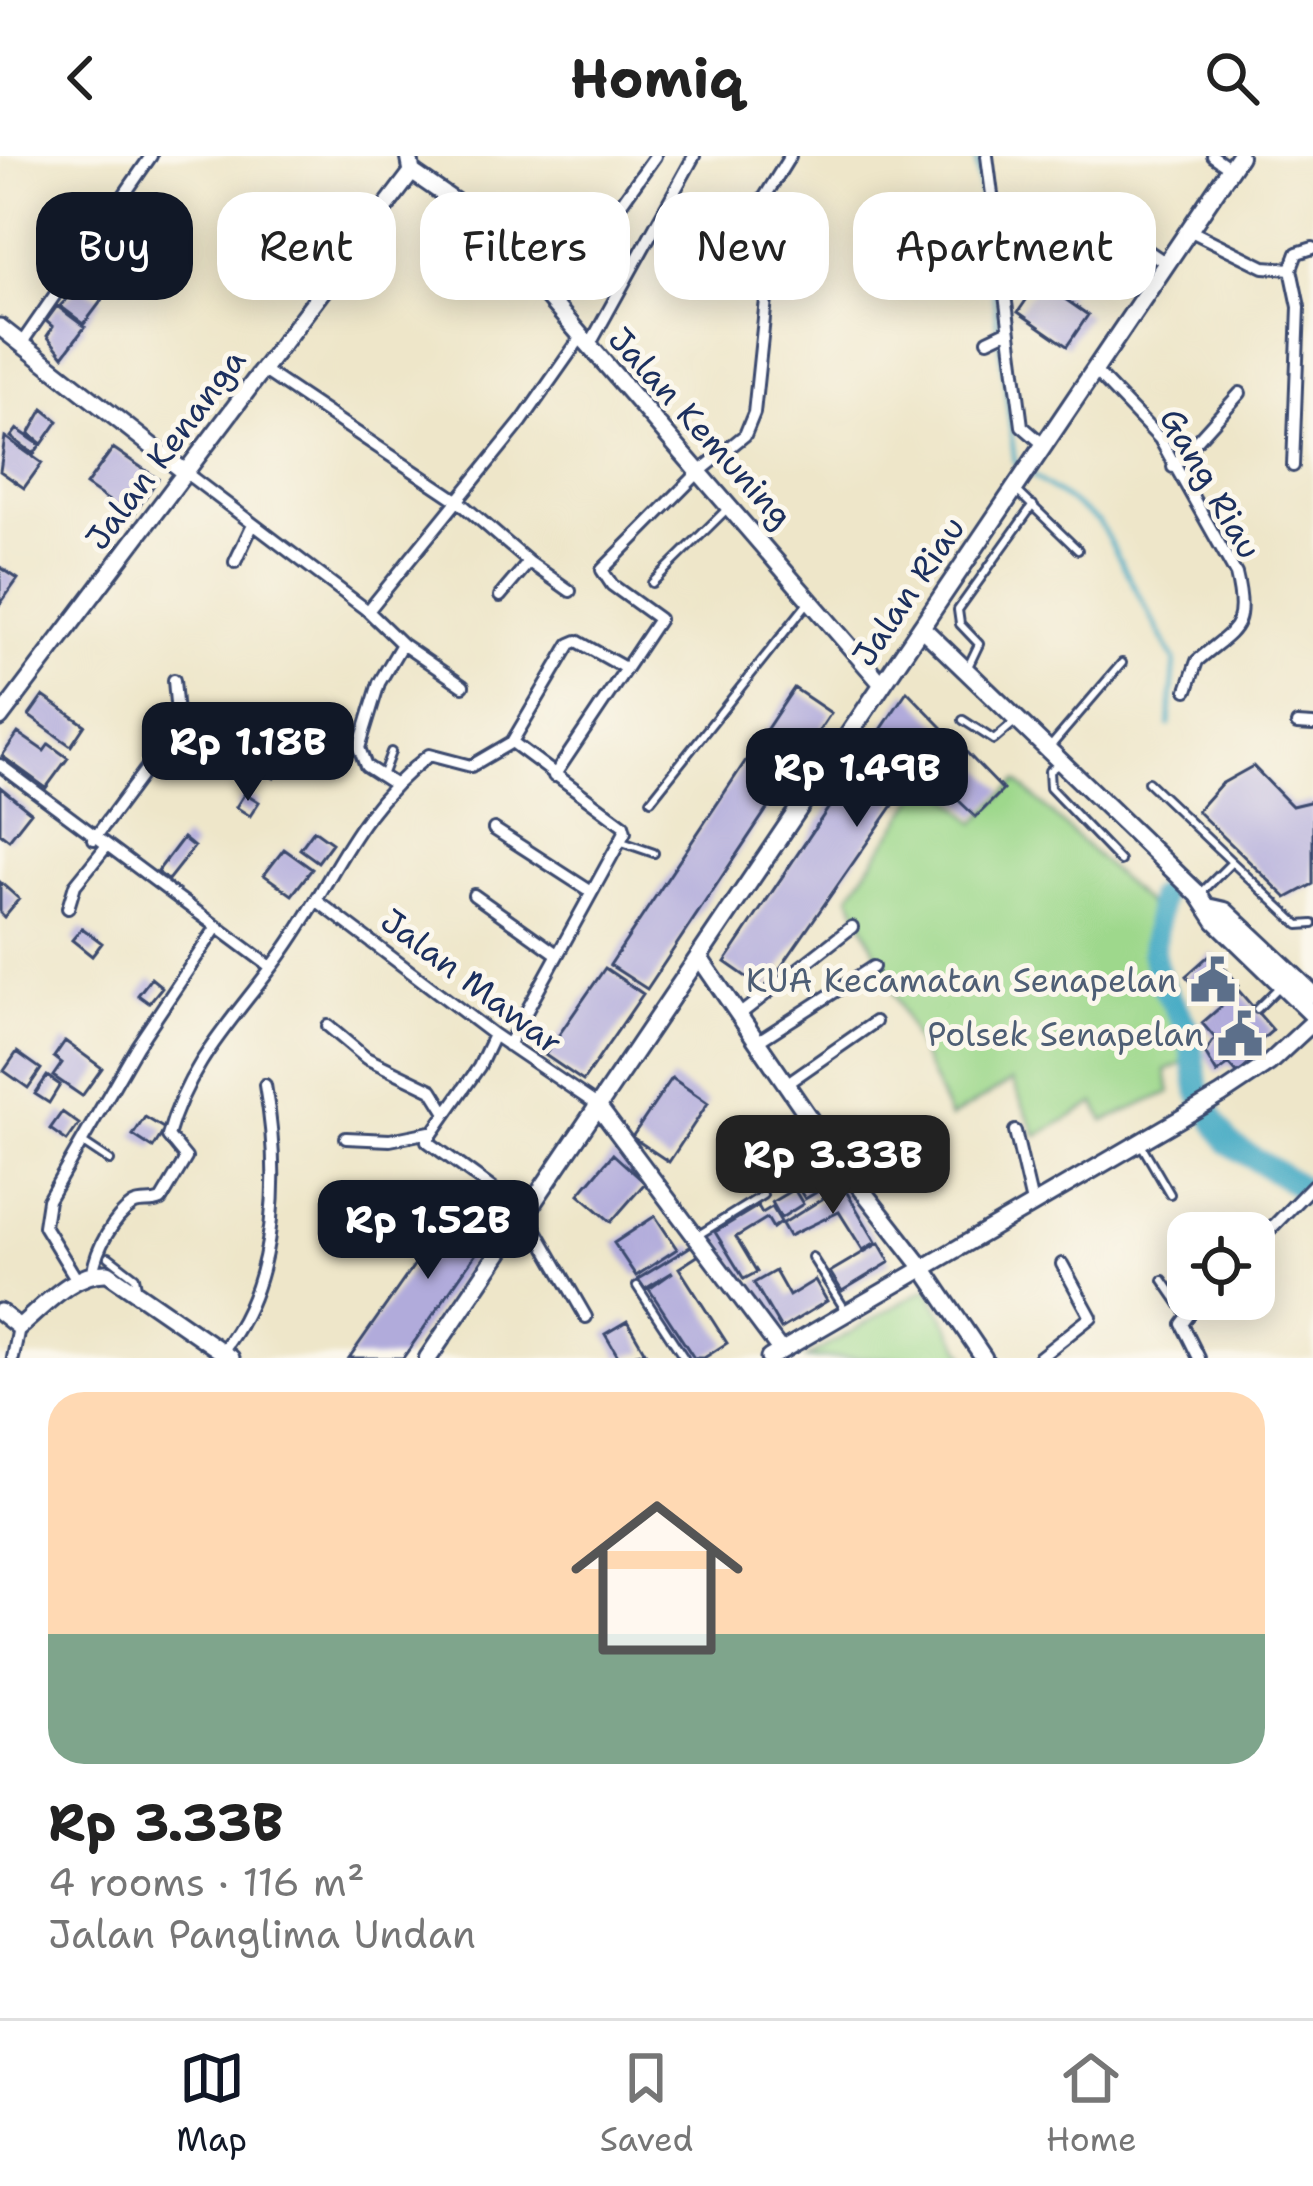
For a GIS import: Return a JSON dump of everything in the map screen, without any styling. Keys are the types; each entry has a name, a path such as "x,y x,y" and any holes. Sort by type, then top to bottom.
{"main road":[{"name":"Jalan Riau","path":"428,1358 1235,162"},
{"path":"921,627 1206,901 1225,910 1313,994"},
{"path":"1206,901 1216,921 1313,1018"}],"street":[{"path":"21,344 151,156"},
{"path":"551,302 655,156"},
{"path":"368,611 585,341 694,156"},
{"path":"554,776 659,620 613,585 602,570 699,472 745,435 754,413 771,252 750,221 790,156"},
{"path":"987,156 989,192"},
{"path":"1213,156 1235,162"},
{"name":"Jalan Kemuning","path":"411,164 480,219 883,684"},
{"name":"Jalan Kenanga","path":"391,192 411,164"},
{"path":"1189,230 1264,267 1291,269"},
{"path":"1293,466 1299,307 1291,269 1297,253 1313,248"},
{"path":"1156,255 1166,262"},
{"name":"Jalan Kenanga","path":"0,718 314,300"},
{"path":"996,300 998,334 1022,426 1044,445"},
{"path":"0,327 368,611 402,644 463,686"},
{"path":"262,370 457,500 570,591"},
{"name":"Gang Riau","path":"1094,370 1142,414 1222,547 1241,596 1238,626 1222,645 1197,661 1187,690"},
{"path":"1173,467 1240,393"},
{"path":"235,562 253,524"},
{"path":"500,596 529,562"},
{"path":"93,1272 95,1254 126,1213 135,1203 160,1200 184,1167 186,1158 168,1136 186,1079 271,968 316,900 346,842 394,784 429,755 471,766 512,742 570,644 577,641 626,668"},
{"path":"394,784 366,766 359,740 379,683 402,644"},
{"path":"94,839 178,726 174,680"},
{"path":"1297,724 1313,725"},
{"path":"508,1046 590,891 622,842 623,824 512,742"},
{"path":"0,765 271,968"},
{"path":"494,829 590,891"},
{"path":"68,908 75,885 105,848"},
{"path":"474,895 557,954"},
{"name":"Jalan Mawar","path":"316,900 508,1046 597,1105"},
{"path":"739,1016 852,927"},
{"path":"77,1280 44,1226 44,1215 137,1046 216,928"},
{"path":"699,957 984,1358"},
{"path":"757,1042 873,967"},
{"path":"597,1105 697,1236 775,1354 1221,1095 1269,1063 1313,1018"},
{"path":"786,1084 875,1022"},
{"path":"328,1026 366,1058 432,1090 445,1111"},
{"path":"494,1035 479,1067 430,1132 430,1146 526,1213 586,1317"},
{"path":"13,1358 19,1327 93,1272 108,1273 137,1290 227,1355 255,1299 264,1264 271,1117 265,1085"},
{"path":"1015,1131 1032,1203"},
{"path":"346,1138 390,1140 430,1132"},
{"path":"1275,1226 1313,1185"},
{"path":"1039,1358 1091,1318 1062,1264"},
{"path":"0,1312 19,1327"},
{"path":"1185,1320 1182,1331 1199,1358"}],"lane":[{"path":"1019,479 1033,505 1078,550"},
{"path":"967,670 979,644 959,624 958,610 1033,505"},
{"path":"652,583 730,507"},
{"path":"652,800 809,601"},
{"path":"1120,861 1050,788 1049,771 1122,663"},
{"path":"963,720 994,740 1018,718"},
{"path":"382,776 391,752"},
{"path":"1148,782 1299,926 1313,924"},
{"path":"622,842 654,853"},
{"path":"1206,901 1232,862"},
{"path":"1257,1009 1282,984"},
{"path":"1141,1142 1170,1193"},
{"path":"83,1143 110,1161"},
{"path":"697,1236 763,1195"},
{"path":"812,1256 846,1311"},
{"path":"109,1257 135,1277 137,1290"},
{"path":"1163,1280 1167,1286"},
{"path":"637,1286 684,1358"}],"green space":[{"path":"930,777 975,823 1017,781 1148,905 1147,953 1184,1031 1186,1062 1166,1071 1170,1092 1104,1121 1095,1103 1037,1136 1012,1081 950,1118 850,895"},
{"path":"927,1288 967,1358 806,1358"}],"building":[{"path":"66,300 102,300 84,324 60,306"},
{"path":"1026,300 1066,300 1088,315 1067,346 1018,312"},
{"path":"57,306 85,327 63,356 47,336 53,327 46,321"},
{"path":"43,409 58,421 42,444 29,434"},
{"path":"17,429 40,445 34,454 11,437"},
{"path":"5,437 42,463 24,488 0,471"},
{"path":"113,448 158,479 132,517 86,485"},
{"path":"0,567 18,579 0,604"},
{"path":"794,688 831,713 647,989 610,965"},
{"path":"907,691 1003,790 976,817 921,765 765,990 725,962"},
{"path":"43,696 85,725 71,746 29,716"},
{"path":"18,733 44,751 49,744 68,758 46,788 2,756"},
{"path":"273,742 289,751 274,778 258,769"},
{"path":"1253,766 1292,806 1313,801 1313,884 1287,898 1197,811 1221,784"},
{"path":"0,787 31,812 9,840 0,833"},
{"path":"245,793 259,802 250,816 236,807"},
{"path":"314,830 332,843 318,862 300,849"},
{"path":"183,838 194,847 168,880 157,872"},
{"path":"284,849 312,869 292,895 264,875"},
{"path":"0,882 19,899 4,917 0,913"},
{"path":"82,928 102,943 92,956 72,940"},
{"name":"KUA Kecamatan Senapelan","path":"1212,953 1239,985 1220,1002 1205,985 1199,991 1186,976"},
{"path":"605,968 643,994 583,1081 545,1055"},
{"path":"151,978 162,987 149,1003 138,995"},
{"name":"Polsek Senapelan","path":"1239,991 1273,1030 1244,1055 1251,1062 1238,1074 1229,1064 1217,1073 1205,1053 1215,1038 1202,1023"},
{"path":"65,1041 102,1068 82,1096 53,1076 62,1063 54,1057"},
{"path":"17,1052 41,1069 28,1088 4,1071"},
{"path":"47,1076 60,1085 49,1103 35,1094"},
{"path":"672,1078 708,1103 669,1162 632,1137"},
{"path":"62,1112 79,1124 67,1141 50,1129"},
{"path":"145,1117 165,1129 153,1148 133,1135"},
{"path":"613,1154 645,1183 611,1222 579,1194"},
{"path":"819,1163 832,1183 805,1199 793,1179"},
{"path":"843,1186 876,1242 863,1250 839,1212 789,1236 782,1224"},
{"path":"794,1189 803,1204 781,1218 772,1202"},
{"path":"464,1194 500,1219 403,1358 349,1358"},
{"path":"758,1206 762,1213 772,1207 781,1222 773,1228 767,1218 736,1237 757,1272 744,1279 715,1232"},
{"path":"655,1216 677,1249 636,1276 614,1243"},
{"path":"879,1243 890,1262 842,1291 830,1272"},
{"path":"693,1245 699,1255 679,1268 727,1343 704,1358 694,1358 649,1289 673,1272 645,1289 638,1279"},
{"path":"775,1271 789,1296 815,1280 827,1301 781,1329 754,1283"},
{"path":"627,1321 645,1352 619,1358 605,1334"}],"waterway":[{"path":"976,156 1015,463 1022,468"},
{"path":"1032,475 1099,522 1175,661 1169,725"},
{"path":"1160,896 1153,951 1158,976 1189,1032 1198,1089 1229,1143 1313,1195"}],"place":[{"name":"KUA Kecamatan Senapelan","path":"1213,980"},
{"name":"Polsek Senapelan","path":"1240,1034"}]}
